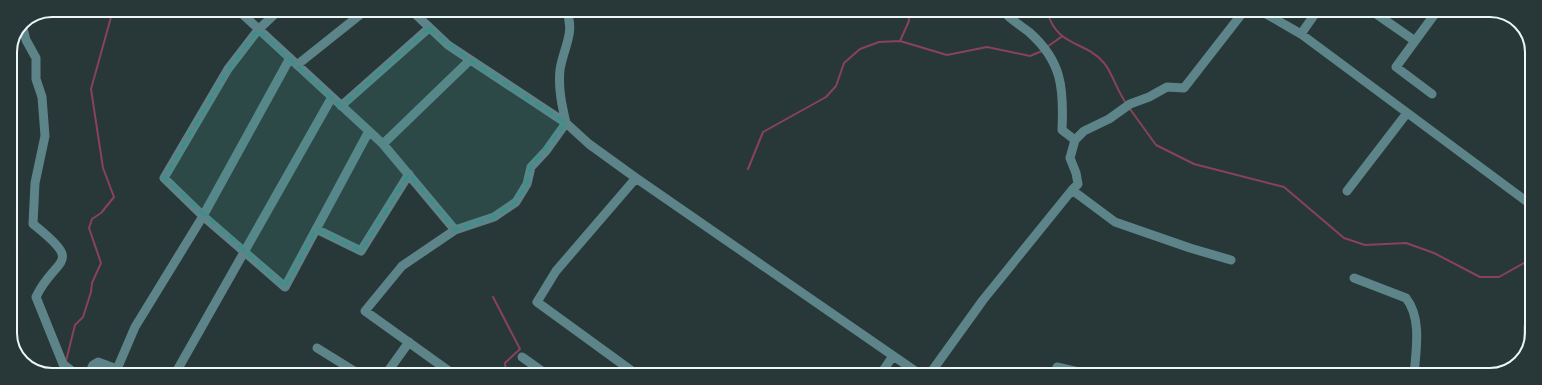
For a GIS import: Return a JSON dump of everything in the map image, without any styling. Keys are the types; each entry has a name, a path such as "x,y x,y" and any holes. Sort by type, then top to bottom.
{"street":[{"path":"245,17 383,144 455,230"},
{"path":"272,17 258,30 228,69 164,178 203,216 285,287 369,131"},
{"path":"121,368 135,327 203,216 294,61 356,17"},
{"path":"418,17 429,28 470,60 566,123 589,144 636,178 911,368"},
{"path":"445,368 365,311 402,266 455,230 494,217 516,202 527,184 531,168 546,151 566,123 560,95 560,70 571,30 569,17"},
{"path":"1010,17 1029,32 1051,55 1057,68 1060,80 1062,130 1075,140"},
{"path":"934,368 983,300 1078,184 1076,173 1070,158 1075,140 1084,131 1109,119 1130,104 1167,87 1184,88 1239,17"},
{"path":"1271,17 1301,34 1525,200"},
{"path":"1301,34 1313,17"},
{"path":"1381,17 1415,41"},
{"path":"1432,94 1396,67 1433,17"},
{"path":"341,106 429,28"},
{"path":"24,32 26,40 36,58 36,79 42,97 45,136 35,183 34,224 53,240 62,250 62,259 59,267 40,288 36,297 64,364 69,368"},
{"path":"383,144 470,60"},
{"path":"178,368 332,97"},
{"path":"1347,191 1407,113"},
{"path":"316,229 361,251 409,174"},
{"path":"628,368 536,302 556,271 636,178"},
{"path":"1072,190 1115,222 1190,248 1231,260"},
{"path":"1354,278 1406,298 1412,305 1416,318 1414,368"},
{"path":"390,368 409,342"},
{"path":"317,348 349,368"},
{"path":"885,368 893,356"},
{"path":"522,357 538,368"},
{"path":"92,368 93,365 98,362 111,368"},
{"path":"1057,367 1061,368"}],"highlighted area":[{"path":"429,28 470,60 566,123 531,167 527,184 516,202 494,217 455,230 409,174 361,251 316,229 285,287 164,178 228,69 258,30 341,106"}],"waterway":[{"path":"66,361 75,325 83,317 91,292 92,283 101,263 89,228 92,219 101,213 114,197 103,168 91,89 111,17"},
{"path":"900,41 909,21 909,17"},
{"path":"1050,17 1057,32 1064,38 1088,50 1104,63 1110,71 1126,103"},
{"path":"1047,47 1061,37"},
{"path":"748,169 763,132 826,97 836,86 844,63 860,49 879,42 900,41 947,55 987,47 1030,56 1042,51"},
{"path":"1130,109 1156,145 1194,164 1284,187 1344,238 1365,245 1406,243 1434,253 1480,277 1499,277 1525,262"},
{"path":"493,297 520,349 505,363 505,368"}]}
